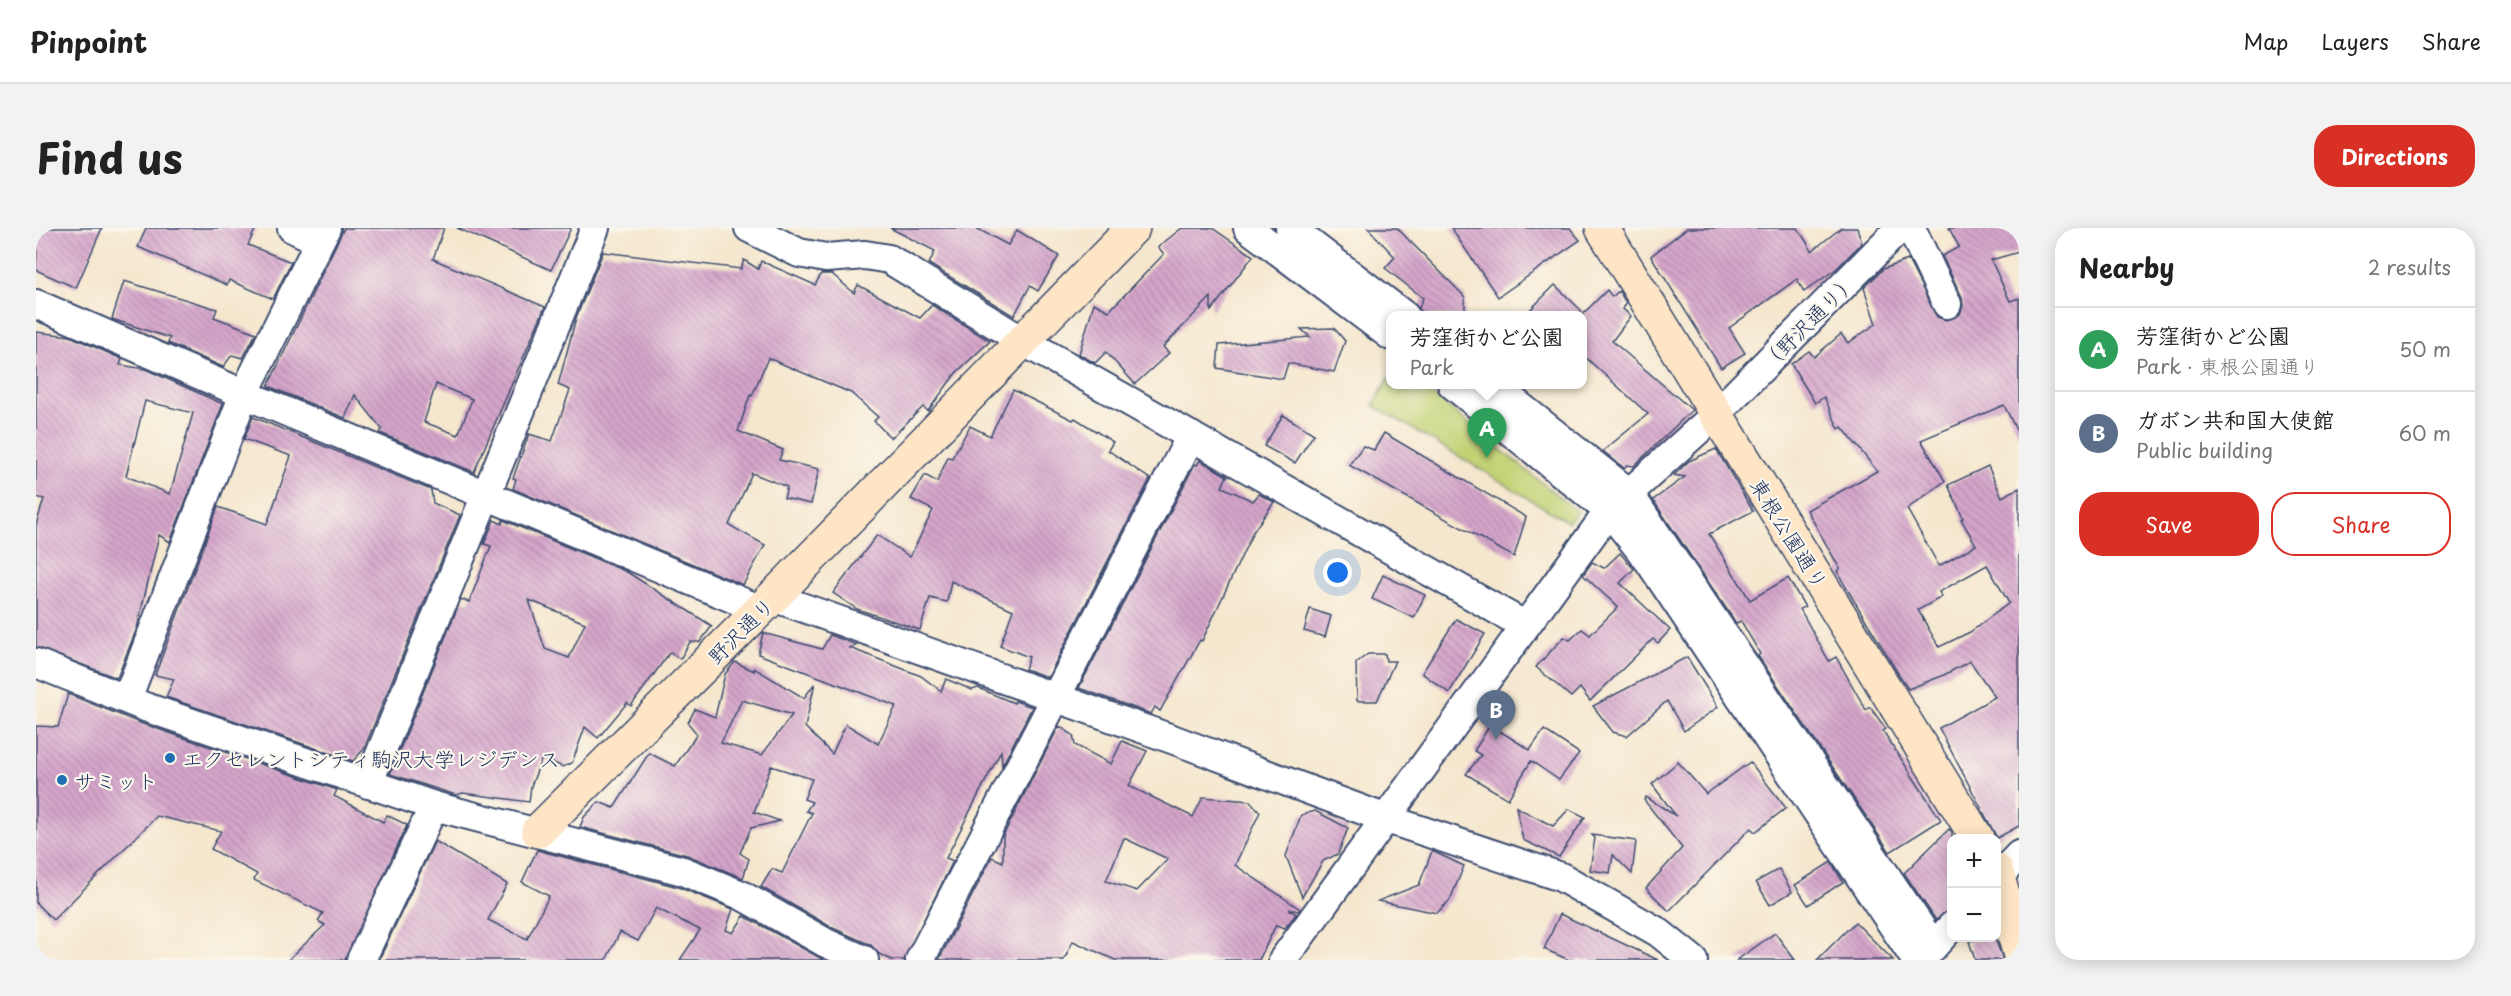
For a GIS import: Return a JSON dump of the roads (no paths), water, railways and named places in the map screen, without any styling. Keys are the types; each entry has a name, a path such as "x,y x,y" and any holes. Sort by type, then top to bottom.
{"street":[{"path":"127,699 244,394 322,234 292,228"},
{"path":"368,784 596,228"},
{"path":"749,228 799,253 826,258 865,255 889,259 1021,340 1524,625"},
{"name":"野沢通り","path":"538,831 767,603 1021,340 1133,228"},
{"path":"1248,228 1386,332"},
{"path":"1290,228 1400,311"},
{"name":"東根公園通り","path":"1602,228 1975,834"},
{"name":"（野沢通り）","path":"1283,960 1387,819 1524,625 1618,501 1716,414 1900,228"},
{"path":"1911,228 1947,304"},
{"path":"36,304 244,394 487,494 767,603 1054,696 1387,819 1561,877 1658,932 1693,960"},
{"path":"1459,389 1618,501"},
{"path":"1497,389 1618,501 1926,935 1922,957"},
{"path":"921,960 1054,696 1191,436"},
{"path":"36,663 127,699 434,806 538,831 683,871 741,895 826,943 864,960"},
{"path":"362,960 434,806"},
{"path":"2003,870 2019,952"},
{"path":"1922,957 1947,931"}],"place":[{"name":"芳窪街かど公園","path":"1487,458"},
{"name":"ガボン共和国大使館","path":"1496,740"},
{"name":"エクセレントシティ駒沢大学レジデンス","path":"170,758"},
{"name":"サミット","path":"62,780"}]}
